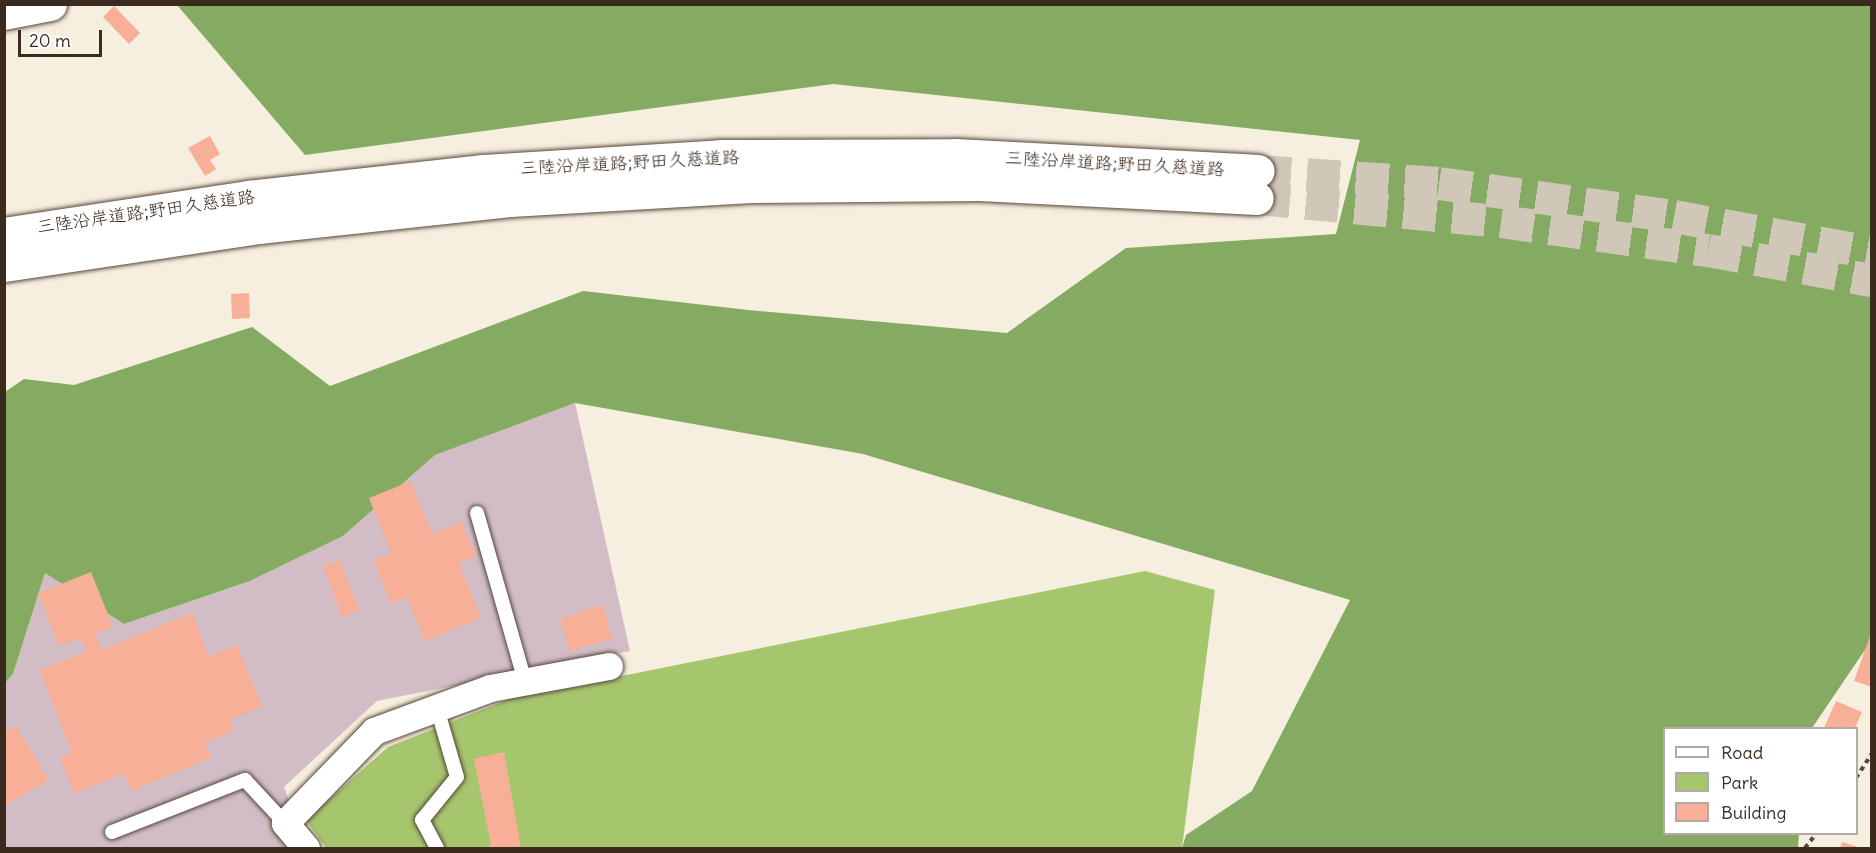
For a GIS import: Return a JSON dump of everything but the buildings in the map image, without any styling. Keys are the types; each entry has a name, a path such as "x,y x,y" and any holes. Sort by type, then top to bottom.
{"main road":[{"path":"4,13 50,4"},
{"name":"三陸沿岸道路;野田久慈道路","path":"4,234 260,195 484,171 720,156 955,155 1258,185 979,184 742,187 487,202 258,227 4,265"}],"street":[{"path":"306,849 285,823 374,731 490,688 609,666"}],"lane":[{"path":"477,513 525,682"},
{"path":"437,708 457,777 422,820 437,849"},
{"path":"112,831 245,780 285,823"}],"path":[{"path":"1858,776 1872,753"},
{"path":"1805,849 1815,835"}],"shaded area":[{"path":"575,403 630,651 377,701 284,787 306,848 5,848 4,683 13,674 45,573 124,624 250,581 343,536 435,455"}],"green space":[{"path":"177,5 1871,5 1871,641 1813,727 1663,727 1663,835 1799,835 1798,848 1182,848 1186,835 1252,791 1350,600 863,454 575,403 435,455 343,536 250,581 124,624 45,573 13,674 5,683 5,392 24,379 74,385 252,327 330,386 583,291 748,310 1007,333 1126,248 1336,234 1360,140 833,84 305,155"},
{"path":"1145,571 1215,590 1182,848 326,848 306,820 388,747 512,698"}],"tunnel":[{"path":"1258,171 1439,183 1674,216 1872,252"},
{"path":"1257,198 1501,221 1708,250 1872,280"}]}
